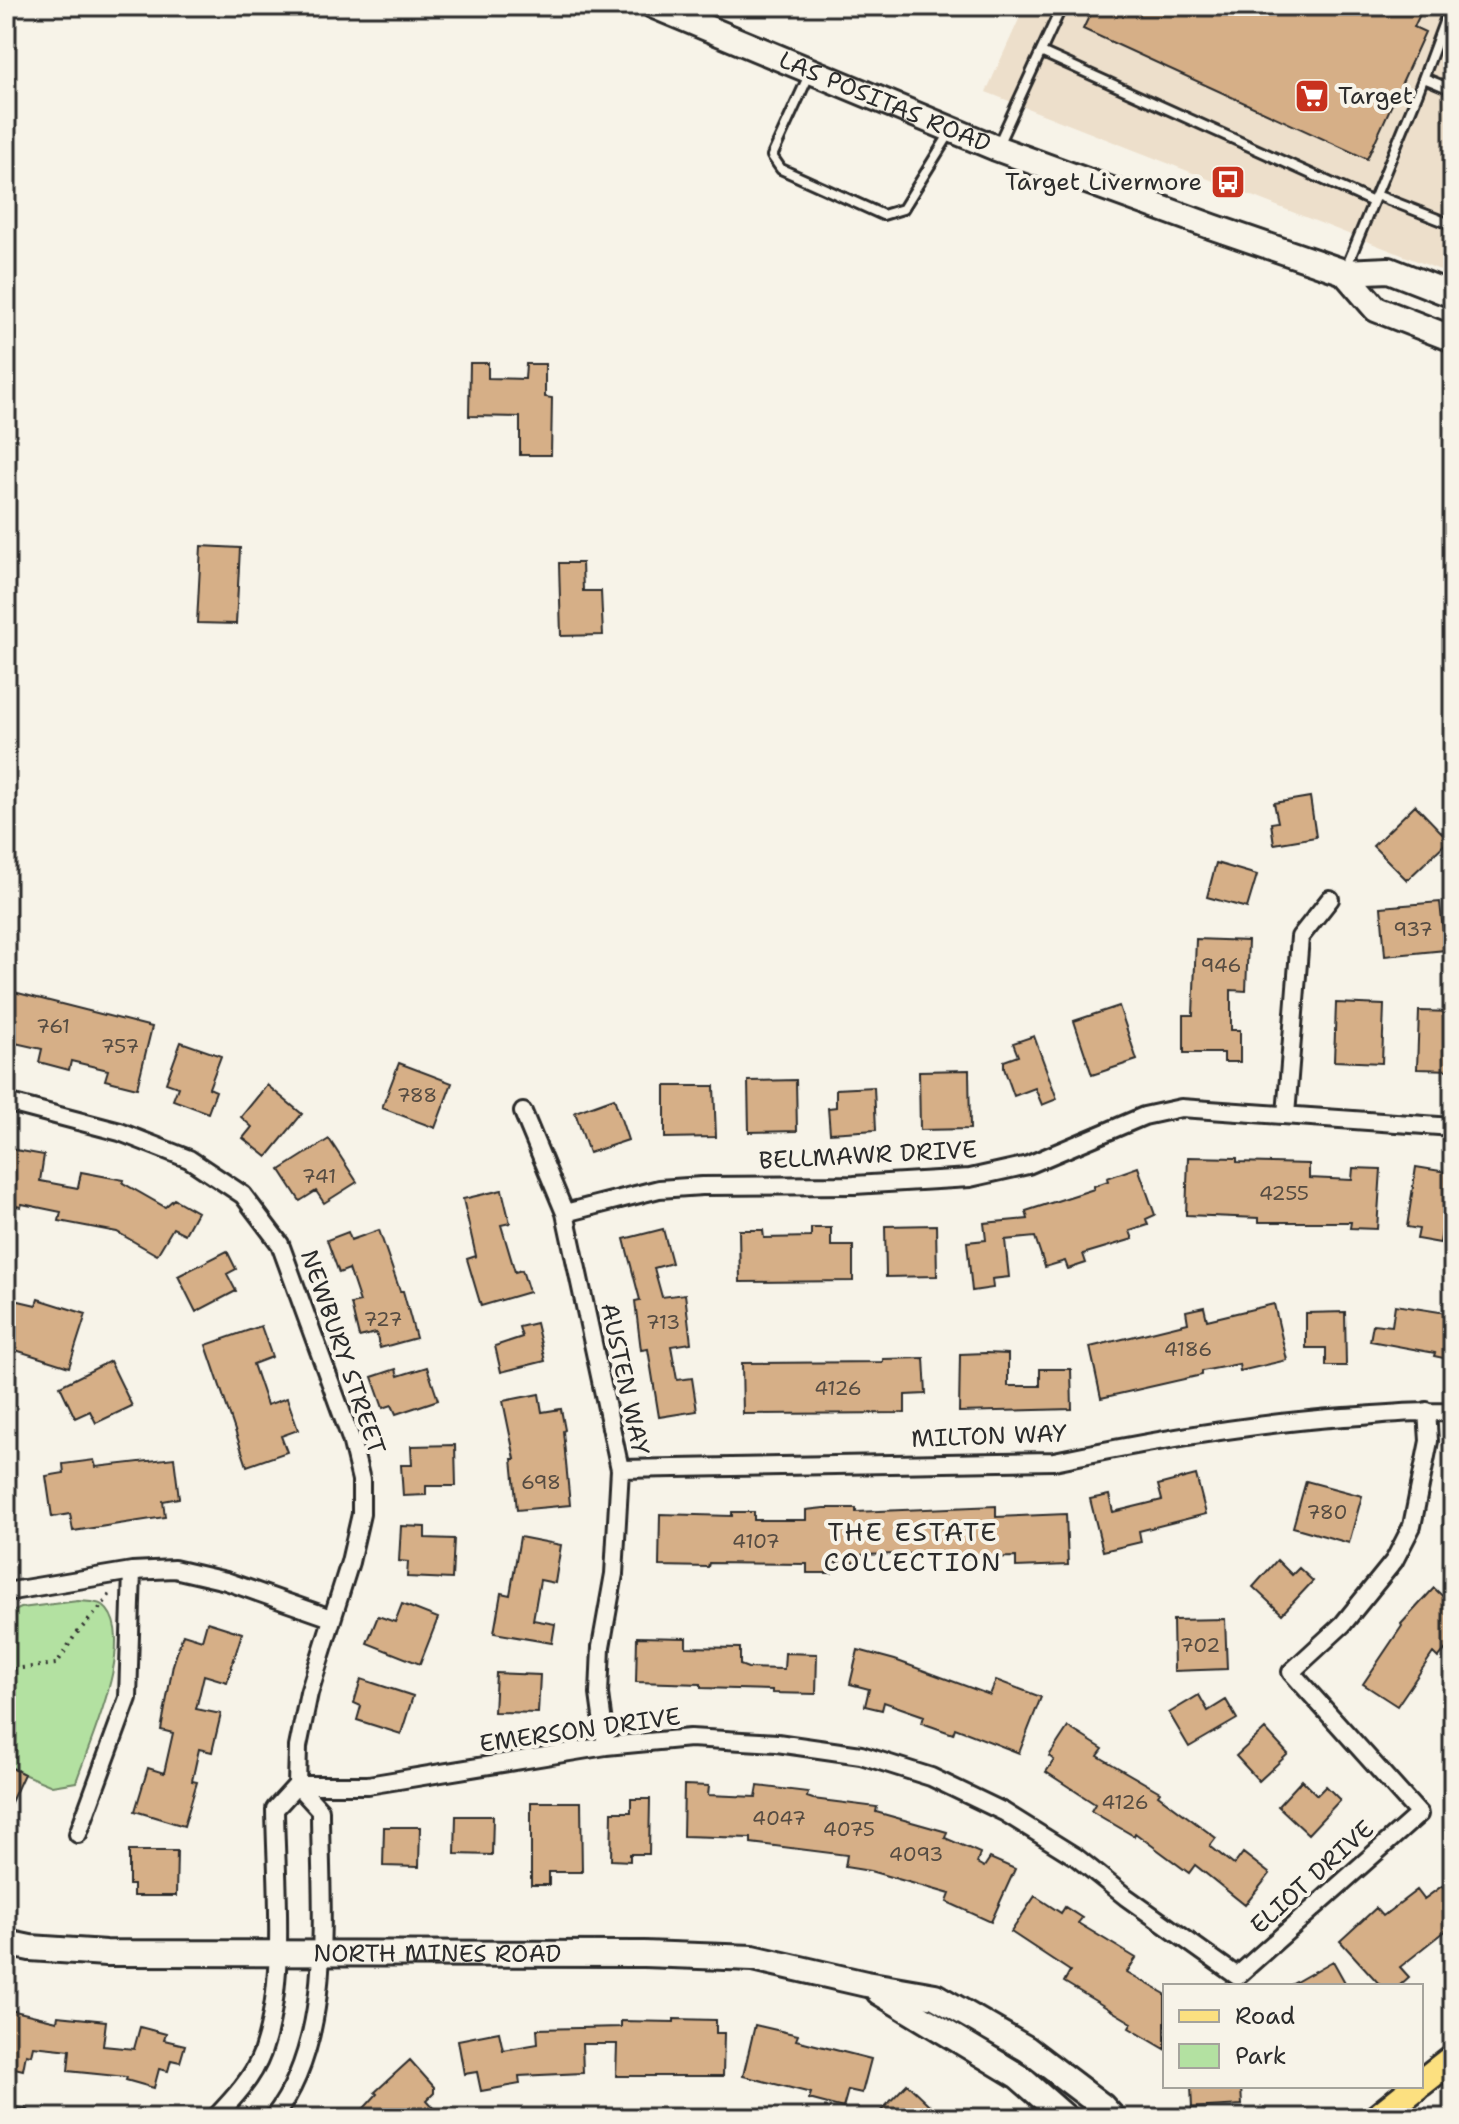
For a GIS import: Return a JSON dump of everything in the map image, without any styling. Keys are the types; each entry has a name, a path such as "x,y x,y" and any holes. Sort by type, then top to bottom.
{"main road":[{"name":"LAS POSITAS ROAD","path":"654,6 996,148 1344,272 1389,270 1453,295"},
{"name":"LAS POSITAS ROAD","path":"1344,272 1376,309 1453,339"},
{"name":"NORTH MINES ROAD","path":"6,1943 30,1948 106,1953 644,1954 753,1958 935,1996 1027,2049 1102,2106 1113,2118"},
{"name":"NORTH MINES ROAD","path":"866,1984 1018,2076 1066,2118"},
{"path":"1423,2082 1453,2058"},
{"path":"1377,2118 1415,2088"}],"street":[{"path":"1286,1115 1300,937 1330,899"},
{"name":"NEWBURY STREET","path":"6,1102 120,1132 189,1159 243,1195 280,1244 351,1439 361,1480 361,1514 350,1562 309,1693 298,1747 297,1785"},
{"name":"BELLMAWR DRIVE","path":"565,1213 659,1189 854,1185 970,1178 1028,1165 1144,1116 1181,1108 1453,1127"},
{"name":"AUSTEN WAY","path":"523,1112 565,1213 620,1469 614,1574 601,1647 599,1694 606,1746"},
{"name":"MILTON WAY","path":"620,1469 1054,1461 1162,1440 1297,1421 1427,1411 1453,1413"},
{"name":"ELIOT DRIVE","path":"1237,1976 1419,1814 1291,1672 1343,1624 1394,1561 1412,1526 1429,1441 1427,1411"},
{"path":"6,1592 128,1572 174,1569 226,1581 331,1618"},
{"path":"78,1834 128,1698 128,1572"},
{"name":"EMERSON DRIVE","path":"297,1785 368,1785 606,1746 690,1738 777,1743 861,1755 931,1777 1004,1812 1076,1857 1237,1976"},
{"path":"215,2118 238,2094 261,2056 272,2013 277,1952 275,1809 297,1785 320,1810 320,1952 314,2018 305,2058 286,2101 273,2118"},
{"path":"6,2116 22,2118"}],"lane":[{"path":"996,148 1062,6"},
{"path":"1344,272 1424,78 1450,6"},
{"path":"1041,52 1374,198 1453,225"},
{"path":"811,71 772,156 781,169 883,215 903,209 952,130"},
{"path":"1424,78 1453,90"}],"path":[{"path":"6,1670 56,1664 76,1633 98,1613 128,1572"}],"shaded area":[{"path":"1025,6 1453,6 1453,275 986,92"}],"green space":[{"path":"78,1601 102,1605 113,1619 116,1639 114,1664 100,1718 76,1782 52,1786 6,1767 6,1615 21,1608"}],"building":[{"name":"Target","path":"1094,6 1424,6 1414,27 1425,32 1367,159 1083,29"},
{"path":"470,363 488,363 488,378 525,379 526,364 545,364 545,397 552,398 551,455 520,455 520,417 469,416"},
{"path":"201,546 240,548 236,624 197,623"},
{"path":"559,563 582,563 583,591 601,591 603,635 561,636"},
{"path":"1310,797 1316,837 1274,844 1271,823 1278,822 1274,803"},
{"path":"1415,805 1449,840 1407,880 1373,846"},
{"path":"1216,863 1257,875 1247,908 1207,897"},
{"path":"1440,902 1445,950 1385,956 1381,907"},
{"path":"1196,939 1248,941 1246,991 1231,990 1231,1030 1240,1030 1240,1062 1224,1062 1224,1053 1184,1053 1184,1015 1193,1015"},
{"path":"6,990 152,1027 137,1088 105,1080 108,1070 71,1061 69,1070 39,1062 42,1049 6,1041"},
{"path":"1336,1003 1384,1005 1382,1063 1334,1061"},
{"path":"1119,1006 1137,1060 1092,1075 1074,1021"},
{"path":"1419,1011 1453,1012 1453,1070 1417,1069"},
{"path":"1034,1036 1057,1099 1042,1105 1035,1088 1014,1096 1004,1068 1004,1061 1018,1056 1013,1043"},
{"path":"181,1042 221,1056 209,1088 216,1091 208,1113 173,1100 178,1087 166,1083"},
{"path":"399,1063 452,1083 435,1128 382,1108"},
{"path":"969,1070 970,1129 920,1130 919,1071"},
{"path":"796,1080 797,1131 749,1132 748,1081"},
{"path":"267,1085 302,1114 267,1157 243,1138 252,1127 241,1117"},
{"path":"665,1086 714,1086 716,1137 665,1138"},
{"path":"874,1087 876,1130 830,1133 828,1108 836,1107 836,1089"},
{"path":"614,1098 628,1140 589,1153 575,1112"},
{"path":"329,1139 357,1182 324,1203 316,1191 300,1201 280,1170"},
{"path":"10,1149 44,1155 40,1181 78,1188 81,1172 124,1180 123,1183 165,1207 174,1199 197,1212 185,1234 173,1228 157,1255 117,1232 59,1221 61,1212 6,1204 6,1159"},
{"path":"1188,1157 1309,1164 1309,1178 1352,1180 1353,1168 1381,1169 1377,1229 1350,1228 1351,1222 1259,1222 1259,1218 1186,1215"},
{"path":"1138,1167 1155,1215 1146,1219 1148,1225 1130,1231 1133,1239 1083,1254 1086,1263 1068,1269 1065,1261 1045,1267 1035,1237 1005,1240 1009,1277 992,1279 993,1288 972,1291 967,1242 986,1240 984,1223 1028,1219 1026,1211 1094,1189 1094,1186 1108,1181 1107,1178"},
{"path":"1416,1167 1453,1173 1453,1232 1442,1230 1440,1243 1417,1239 1419,1229 1407,1227"},
{"path":"502,1190 510,1223 501,1225 515,1272 522,1270 529,1292 481,1306 467,1259 476,1256 463,1199"},
{"path":"936,1225 937,1276 886,1277 885,1226"},
{"path":"811,1228 831,1228 831,1246 853,1246 853,1281 740,1282 739,1230 763,1230 764,1238 811,1237"},
{"path":"663,1229 672,1263 654,1268 662,1297 685,1294 691,1343 671,1346 677,1380 692,1378 697,1411 659,1417 648,1349 641,1350 635,1301 640,1300 624,1239"},
{"path":"379,1230 400,1291 403,1291 416,1338 380,1348 376,1333 359,1337 351,1304 360,1302 349,1269 339,1273 327,1240 348,1232 351,1240"},
{"path":"227,1251 236,1269 227,1274 236,1291 196,1312 178,1276"},
{"path":"6,1298 36,1305 38,1299 86,1314 69,1367 6,1347"},
{"path":"1274,1304 1287,1360 1240,1371 1239,1364 1202,1371 1202,1375 1101,1398 1090,1347 1188,1323 1186,1311 1204,1307 1207,1320"},
{"path":"1395,1305 1453,1314 1453,1360 1434,1356 1435,1353 1370,1341 1373,1324 1392,1326"},
{"path":"1345,1312 1346,1366 1326,1366 1326,1348 1306,1348 1306,1313"},
{"path":"536,1323 545,1361 501,1372 495,1346 522,1337 519,1327"},
{"path":"261,1326 272,1357 253,1364 267,1405 287,1398 298,1430 281,1436 287,1452 247,1466 206,1345"},
{"path":"960,1354 1008,1354 1008,1386 1040,1386 1040,1369 1071,1369 1072,1409 959,1412"},
{"path":"924,1358 926,1394 905,1395 905,1413 743,1414 742,1363 883,1362 883,1359"},
{"path":"110,1361 132,1406 96,1423 90,1411 75,1418 60,1386"},
{"path":"427,1367 438,1400 396,1414 392,1405 383,1408 372,1377 396,1369 398,1376"},
{"path":"539,1394 542,1412 561,1409 570,1505 517,1510 512,1459 515,1459 503,1401"},
{"path":"455,1445 456,1486 426,1486 426,1495 403,1496 401,1465 412,1465 411,1446"},
{"path":"174,1458 179,1498 163,1501 165,1517 73,1531 70,1514 52,1517 46,1476 64,1473 63,1464 94,1460 96,1467"},
{"path":"1196,1475 1206,1514 1139,1531 1141,1542 1103,1551 1090,1499 1109,1495 1113,1512 1162,1500 1158,1485"},
{"path":"1306,1481 1362,1496 1349,1543 1293,1527"},
{"path":"996,1506 996,1517 1066,1514 1068,1565 1016,1567 1016,1557 946,1559 945,1553 857,1555 857,1562 832,1563 832,1573 807,1573 807,1564 659,1566 660,1514 732,1516 732,1512 754,1512 754,1520 806,1520 806,1510 824,1508 856,1508 856,1512"},
{"path":"401,1526 425,1527 425,1538 454,1539 452,1579 407,1577 408,1562 399,1561"},
{"path":"520,1537 561,1545 555,1583 540,1580 533,1620 555,1624 552,1643 494,1633 501,1593 510,1595"},
{"path":"1277,1560 1292,1575 1299,1568 1313,1581 1282,1614 1253,1587"},
{"path":"1434,1588 1453,1606 1453,1641 1438,1658 1433,1653 1397,1706 1363,1684 1401,1624"},
{"path":"402,1604 438,1618 420,1664 367,1643 378,1616 395,1622"},
{"path":"1225,1619 1227,1669 1174,1671 1173,1620"},
{"path":"207,1622 242,1633 227,1682 204,1675 196,1709 221,1714 212,1752 199,1749 192,1781 197,1782 184,1826 135,1811 148,1768 164,1773 173,1733 161,1730 173,1665 183,1634 202,1640"},
{"path":"637,1637 686,1638 686,1647 740,1648 740,1665 748,1668 784,1669 785,1653 817,1654 816,1694 636,1682"},
{"path":"858,1650 895,1660 990,1695 996,1680 1041,1697 1019,1753 955,1728 953,1734 922,1723 924,1716 884,1702 882,1710 865,1706 869,1689 850,1684"},
{"path":"496,1673 540,1675 538,1713 494,1712"},
{"path":"361,1679 413,1696 401,1734 357,1720 361,1706 354,1703"},
{"path":"1199,1695 1208,1711 1226,1700 1237,1719 1189,1747 1169,1713"},
{"path":"1068,1727 1103,1749 1098,1756 1160,1792 1158,1795 1216,1838 1210,1846 1234,1865 1243,1853 1270,1874 1245,1905 1195,1865 1189,1873 1135,1833 1134,1836 1091,1811 1095,1804 1046,1772 1054,1760 1049,1756"},
{"path":"1265,1729 1288,1754 1259,1781 1236,1756"},
{"path":"6,1765 24,1774 6,1813"},
{"path":"1302,1780 1317,1795 1326,1786 1340,1800 1308,1834 1278,1806"},
{"path":"684,1785 709,1786 708,1795 756,1797 758,1786 808,1792 807,1797 813,1799 877,1807 876,1812 947,1832 945,1838 980,1853 977,1863 984,1867 990,1858 1015,1869 991,1922 947,1902 950,1894 845,1867 847,1855 751,1843 751,1838 683,1836"},
{"path":"631,1799 650,1799 649,1854 630,1854 630,1861 611,1860 612,1812 631,1812"},
{"path":"531,1802 581,1802 582,1872 549,1872 549,1885 531,1885"},
{"path":"456,1816 493,1816 492,1855 455,1854"},
{"path":"384,1827 420,1827 419,1867 383,1866"},
{"path":"129,1851 177,1851 176,1896 133,1896 133,1885 129,1885"},
{"path":"1442,1886 1453,1901 1453,1925 1400,1967 1409,1977 1401,1984 1379,1984 1340,1941 1376,1908 1383,1916 1417,1890 1424,1899"},
{"path":"1035,1896 1061,1913 1065,1907 1082,1918 1078,1923 1136,1958 1127,1972 1163,1993 1163,2048 1129,2028 1132,2023 1064,1982 1070,1971 1011,1932"},
{"path":"1333,1961 1346,1984 1293,1984"},
{"path":"6,2009 57,2021 58,2016 106,2021 103,2046 134,2049 140,2027 166,2034 164,2040 185,2045 180,2062 171,2060 168,2071 159,2069 154,2088 126,2080 127,2077 68,2071 70,2050 33,2046 31,2055 26,2054 23,2070 6,2066"},
{"path":"674,2019 716,2020 716,2033 724,2033 723,2076 616,2076 617,2044 582,2044 583,2073 519,2076 520,2084 481,2091 477,2072 464,2074 458,2040 499,2032 503,2050 538,2044 537,2029 621,2027 621,2021 674,2022"},
{"path":"755,2025 798,2035 796,2040 871,2059 862,2093 848,2090 843,2108 809,2099 811,2093 743,2076"},
{"path":"410,2060 434,2087 434,2093 427,2100 443,2118 355,2118 377,2094 375,2092"},
{"path":"907,2084 943,2118 874,2118"},
{"path":"1191,2088 1241,2088 1242,2105 1192,2108"}],"place":[{"name":"Target","path":"1312,96"},
{"name":"Target Livermore","path":"1228,182"}],"district":[{"name":"THE ESTATE COLLECTION","path":"913,1546"}]}
